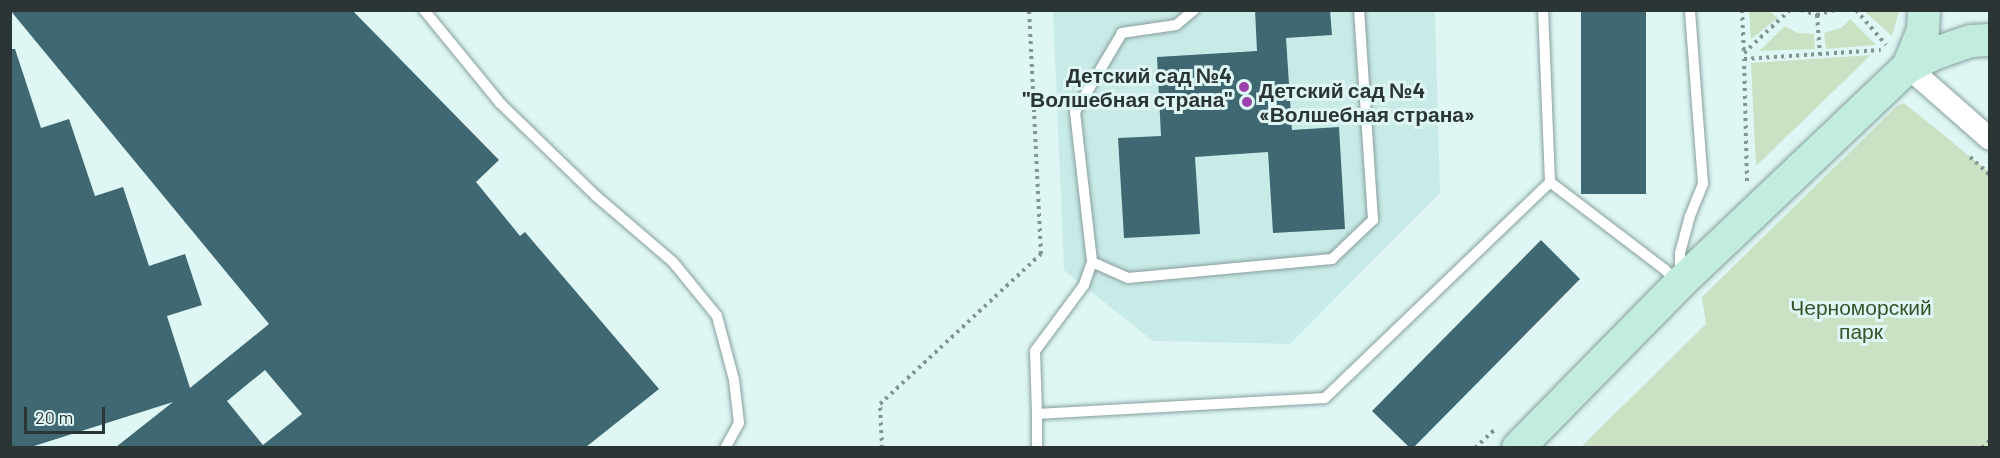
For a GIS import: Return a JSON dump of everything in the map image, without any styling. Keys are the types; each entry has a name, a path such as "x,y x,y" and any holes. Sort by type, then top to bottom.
{"street":[{"path":"1908,68 1923,30 1924,10"},
{"path":"1518,447 1679,284 1908,68 1936,53 1971,41 1989,40"},
{"path":"1908,68 1989,139"}],"lane":[{"path":"424,10 500,103 596,196 673,262 717,316 734,380 739,423 725,447"},
{"path":"1036,447 1035,351 1084,285 1092,262 1075,112 1122,33 1176,25 1194,10"},
{"path":"1092,262 1128,278 1332,259 1373,220 1359,10"},
{"path":"1036,414 1325,398 1550,182 1543,10"},
{"path":"1679,284 1680,253 1690,216 1703,184 1690,10"},
{"path":"1550,182 1664,269 1679,284"}],"path":[{"path":"882,447 880,404 1041,254 1029,10"},
{"path":"1742,10 1747,185"},
{"path":"1744,56 1790,10"},
{"path":"1801,10 1817,15 1834,10"},
{"path":"1744,56 1820,55 1891,50 1856,10"},
{"path":"1817,15 1820,55"},
{"path":"1982,447 1989,440"}],"shaded area":[{"name":"Детский сад №4 «Волшебная страна»","path":"1053,11 1435,11 1440,193 1290,344 1153,341 1064,270"}],"green space":[{"path":"1749,11 1769,11 1778,18 1751,39"},
{"path":"1864,11 1899,11 1892,36"},
{"path":"1850,19 1876,45 1826,49 1824,33 1841,28"},
{"path":"1785,26 1798,33 1814,34 1815,49 1759,51"},
{"path":"1871,55 1756,166 1751,63"},
{"name":"Черноморский парк","path":"1904,103 1989,172 1989,447 1581,447 1706,324 1702,297 1897,106"}],"building":[{"path":"10,10 352,10 499,160 476,182 520,236 525,232 659,389 586,447 116,447 173,402 31,447 10,447 10,49 15,49 41,128 69,119 95,196 123,187 149,266 185,254 202,305 167,316 190,388 269,324","holes":["265,370 302,414 263,445 227,401"]},
{"path":"1255,10 1330,10 1332,35 1286,38 1292,130 1339,127 1345,229 1273,233 1268,152 1195,157 1200,234 1124,238 1118,138 1161,136 1157,57 1257,51"},
{"path":"1581,10 1646,10 1646,194 1581,194"},
{"path":"1541,240 1580,279 1414,447 1409,447 1372,411"}],"place":[{"name":"Детский сад №4 \"Волшебная страна\"","path":"1244,87"},
{"name":"Детский сад №4 «Волшебная страна»","path":"1247,102"}]}
